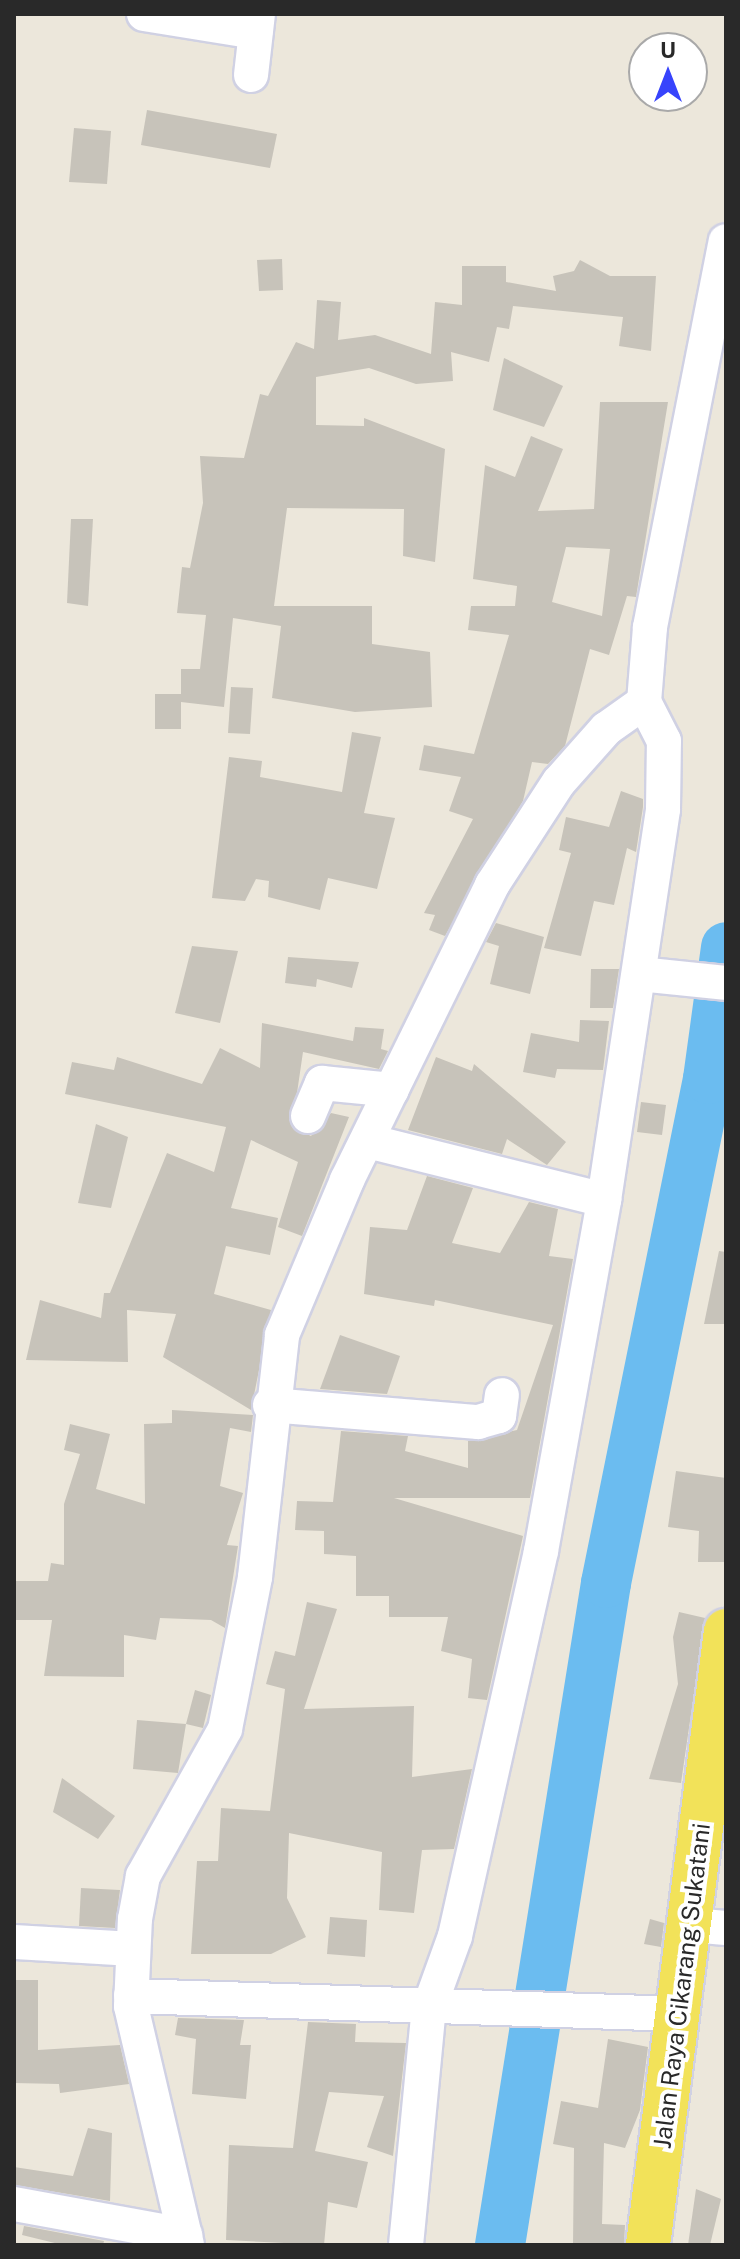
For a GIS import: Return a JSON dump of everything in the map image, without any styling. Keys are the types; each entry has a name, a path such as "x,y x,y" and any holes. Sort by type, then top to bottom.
{"main road":[{"name":"Jalan Raya Cikarang Sukatani","path":"648,2245 679,2014 708,1927 726,1631"}],"street":[{"path":"144,14 257,23 251,75"},
{"path":"406,2245 429,2008 455,1936 541,1551 604,1200 639,974 664,759 661,732 644,702 650,627 726,241"},
{"path":"14,2204 186,2240 131,1996 133,1949 143,1876 228,1717 255,1577 270,1405 282,1335 336,1203 372,1142 392,1090 513,849 587,750 644,702"},
{"path":"639,974 726,983"},
{"path":"308,1116 322,1083 392,1090"},
{"path":"372,1142 604,1200"},
{"path":"270,1405 478,1422 499,1416 502,1395"},
{"path":"14,1942 133,1949"},
{"path":"131,1996 429,2008 474,2004 679,2014"}],"building":[{"path":"147,110 277,134 270,168 141,145"},
{"path":"74,128 111,131 107,184 69,182"},
{"path":"282,259 283,290 259,291 257,260"},
{"path":"580,260 610,276 656,276 651,351 619,346 623,317 513,306 509,329 497,327 489,362 451,352 453,381 416,384 369,368 316,377 316,425 364,426 364,418 445,449 435,562 403,556 404,509 287,508 274,606 372,606 372,644 430,652 432,707 355,712 272,698 281,626 233,618 224,707 181,702 181,729 155,729 155,694 181,694 181,669 200,669 206,615 177,613 182,567 190,568 203,503 200,456 244,458 260,394 268,396 296,342 314,349 317,300 341,302 338,340 375,335 431,354 435,302 462,305 462,266 506,266 506,282 556,291 553,276 574,271"},
{"path":"504,358 563,386 544,427 493,410"},
{"path":"600,402 668,402 636,597 627,596 609,655 590,649 565,746 548,764 532,762 523,801 445,936 429,930 435,915 424,913 473,819 449,811 461,777 419,770 424,745 474,754 509,635 468,630 471,606 515,606 517,586 473,579 485,465 515,477 531,436 563,449 538,511 594,509","holes":["566,547 610,549 602,616 552,602"]},
{"path":"71,519 93,519 88,606 67,603"},
{"path":"231,687 253,688 250,734 228,733"},
{"path":"352,732 381,737 364,813 395,818 377,889 328,878 320,910 268,897 269,881 256,879 245,901 212,898 229,757 262,761 260,777 342,792"},
{"path":"621,791 643,799 643,807 636,852 627,848 614,905 594,901 581,956 544,948 571,853 559,850 566,817 609,827"},
{"path":"496,923 544,937 530,994 490,984 499,946 486,942"},
{"path":"192,946 238,951 220,1023 175,1013"},
{"path":"288,957 359,962 352,988 317,979 316,987 285,983"},
{"path":"591,969 619,969 613,1008 590,1008"},
{"path":"580,1020 609,1021 603,1070 557,1069 555,1078 523,1072 531,1033 579,1042"},
{"path":"262,1023 353,1041 355,1027 384,1029 381,1049 388,1051 379,1069 303,1052 292,1127 311,1136 331,1113 349,1117 302,1236 278,1227 298,1162 251,1140 231,1208 278,1218 270,1255 226,1246 214,1294 271,1310 251,1410 163,1357 176,1314 127,1310 128,1362 26,1360 40,1300 101,1318 104,1293 110,1293 167,1153 214,1172 226,1127 65,1094 72,1062 114,1070 117,1057 202,1084 220,1048 260,1068"},
{"path":"436,1057 472,1071 474,1064 566,1142 547,1165 507,1139 502,1154 408,1130"},
{"path":"641,1102 666,1105 662,1135 637,1132"},
{"path":"96,1124 128,1137 111,1208 78,1203"},
{"path":"427,1176 473,1188 452,1243 500,1253 529,1202 558,1209 549,1256 573,1259 530,1498 394,1498 523,1536 487,1700 468,1698 472,1659 441,1651 448,1617 389,1617 389,1596 356,1596 356,1556 324,1554 324,1531 295,1530 297,1501 333,1502 341,1431 408,1436 405,1451 468,1468 468,1441 517,1430 553,1325 435,1300 434,1306 364,1294 370,1227 407,1230"},
{"path":"719,1251 726,1252 726,1324 704,1324"},
{"path":"340,1335 400,1356 387,1394 320,1389"},
{"path":"172,1410 253,1415 251,1432 230,1428 220,1486 243,1493 227,1545 238,1546 225,1628 211,1620 160,1618 156,1640 124,1635 124,1677 44,1676 52,1620 14,1620 14,1581 48,1581 51,1563 64,1565 64,1504 80,1454 64,1450 70,1424 110,1434 96,1489 145,1504 144,1424 172,1423"},
{"path":"676,1471 726,1478 726,1562 698,1562 699,1531 668,1527"},
{"path":"307,1602 337,1609 304,1709 414,1706 412,1777 472,1769 454,1849 422,1850 414,1913 379,1910 382,1852 289,1833 287,1898 306,1937 271,1954 191,1954 197,1861 218,1861 221,1808 270,1811 285,1689 266,1684 275,1651 295,1656"},
{"path":"679,1612 705,1618 681,1783 649,1779 678,1684 673,1637"},
{"path":"195,1690 211,1695 203,1728 186,1724"},
{"path":"137,1720 186,1724 178,1773 133,1769"},
{"path":"62,1778 115,1816 98,1839 53,1812"},
{"path":"81,1888 120,1890 115,1928 79,1926"},
{"path":"330,1917 367,1920 365,1957 327,1954"},
{"path":"650,1919 664,1923 661,1947 644,1944"},
{"path":"14,1980 38,1980 38,2050 120,2045 129,2084 60,2093 59,2084 14,2083"},
{"path":"178,2018 244,2020 240,2045 251,2045 246,2099 192,2094 196,2039 175,2035"},
{"path":"308,2022 356,2024 355,2042 406,2043 393,2156 367,2147 384,2096 329,2092 315,2151 368,2162 357,2208 328,2202 324,2245 226,2240 229,2145 293,2148"},
{"path":"608,2039 648,2047 640,2110 625,2148 604,2143 602,2224 625,2225 624,2245 573,2245 574,2148 553,2144 561,2101 598,2108"},
{"path":"88,2128 112,2133 110,2201 14,2185 14,2167 73,2176"},
{"path":"696,2189 721,2199 710,2245 688,2245"},
{"path":"24,2226 104,2241 103,2245 63,2245 22,2235"}],"waterway":[{"path":"500,2245 606,1583 708,1079 726,947"}]}
